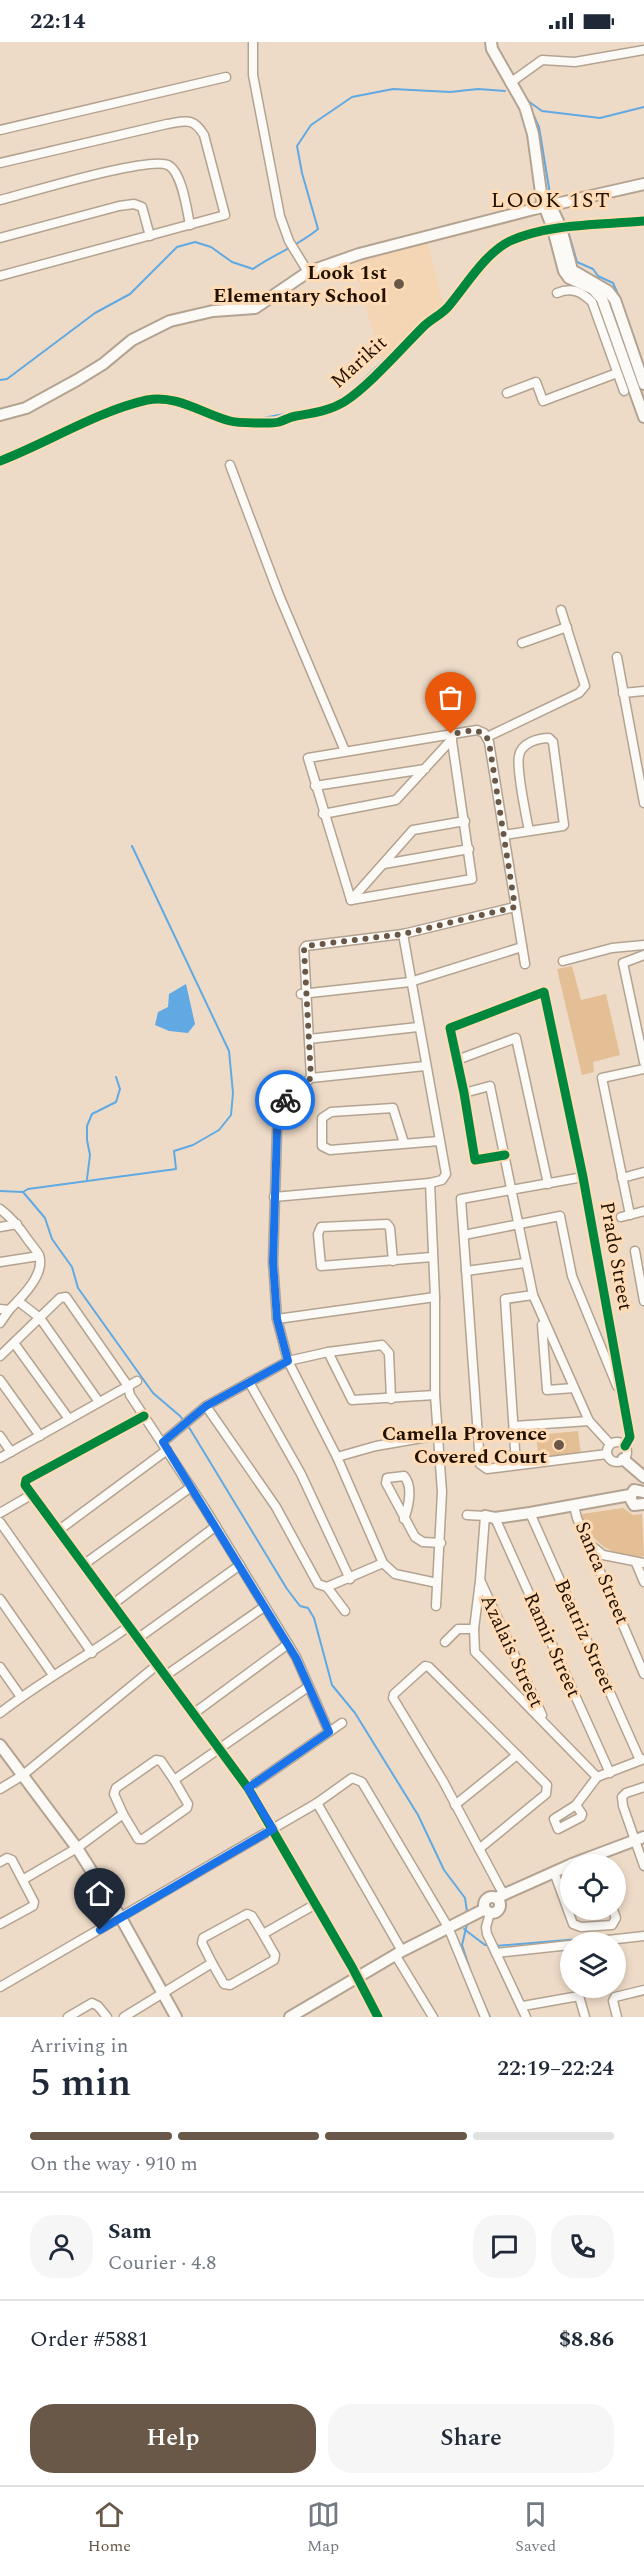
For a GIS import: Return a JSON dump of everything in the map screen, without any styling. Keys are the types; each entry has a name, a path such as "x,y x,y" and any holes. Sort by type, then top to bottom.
{"street":[{"path":"253,42 253,75 280,216 290,241 308,272"},
{"path":"491,42 492,49 525,107 533,134 546,204 572,270 608,291 615,300 644,384"},
{"path":"510,83 542,60 576,62 639,48"},
{"path":"0,130 226,77"},
{"path":"0,163 188,121 198,125 204,135 225,215 0,276"},
{"path":"0,200 131,168 162,164 168,165 178,174 190,225"},
{"path":"0,414 26,408 77,380 103,364 132,340 160,325 213,310 255,308 308,272 359,254 546,204 644,184"},
{"path":"0,238 118,206 134,204 142,207 150,236"},
{"name":"Marikit","path":"0,461 115,411 148,400 176,401 242,424 277,423 294,416 317,414 343,403 357,392 428,322 446,309 484,263 503,246 528,235 557,229 644,221"},
{"path":"557,229 567,289"},
{"path":"566,275 593,289 602,299 644,417"},
{"path":"557,293 567,289 586,296 592,302 624,391"},
{"path":"507,393 518,394 536,382 543,401 617,373"},
{"path":"231,465 279,595 345,751"},
{"path":"487,737 585,686 561,610"},
{"path":"522,643 567,627"},
{"path":"617,657 644,803"},
{"path":"623,693 644,690"},
{"path":"351,900 308,759 477,730 487,737 525,964"},
{"path":"323,814 396,801 451,736"},
{"path":"351,900 473,877 451,736"},
{"path":"504,835 563,826 565,824 553,742 549,738 526,744 518,757 529,831"},
{"path":"315,786 425,769"},
{"path":"351,900 413,830 465,821"},
{"path":"383,864 469,849"},
{"path":"311,1078 304,994 304,949 306,946 403,934 515,907"},
{"path":"274,1197 430,1183 442,1180 446,1174 403,934"},
{"path":"563,961 612,948 644,945"},
{"path":"304,994 410,982 522,947"},
{"path":"644,955 623,963 644,1062"},
{"name":"Prado Street","path":"458,1060 450,1028 544,992 583,1177 630,1437 625,1446"},
{"path":"309,1039 418,1027"},
{"path":"505,1155 475,1160 458,1060 516,1038 548,1184"},
{"path":"425,1066 311,1078 285,1100 280,1109 274,1197 273,1262 277,1319 288,1361 337,1457 383,1563 395,1574 437,1583"},
{"path":"644,1069 602,1078 622,1178 626,1216 644,1211"},
{"path":"465,1094 490,1086 533,1295 589,1421 610,1444"},
{"path":"404,1143 393,1108 330,1112 322,1118 321,1146 325,1149 439,1141"},
{"path":"622,1178 644,1172"},
{"path":"583,1177 461,1199 480,1464 487,1469 607,1454"},
{"path":"430,1183 435,1297 435,1395 442,1492 436,1606"},
{"path":"0,1209 17,1224 39,1256 38,1271 18,1301 4,1309 0,1323"},
{"path":"464,1235 560,1216 572,1276 623,1400"},
{"path":"0,1227 17,1224"},
{"path":"393,1261 390,1228 387,1224 321,1227 318,1234 321,1266 393,1261 432,1257"},
{"path":"636,1250 644,1301"},
{"path":"0,1262 39,1256"},
{"path":"466,1271 525,1263"},
{"path":"516,1465 505,1299 533,1295"},
{"path":"277,1319 435,1297"},
{"path":"0,1356 60,1298 66,1298 128,1386 130,1395 216,1526 288,1644 329,1732"},
{"path":"18,1301 40,1318 99,1402"},
{"path":"542,1319 547,1390 574,1388"},
{"path":"14,1343 69,1419"},
{"path":"59,1530 165,1446 181,1426 206,1406 288,1361 328,1352 382,1345 389,1353 391,1399"},
{"path":"328,1352 352,1400 435,1395"},
{"path":"0,1380 40,1436"},
{"path":"0,1458 137,1381"},
{"path":"249,1382 301,1474 350,1579"},
{"path":"206,1406 276,1508 318,1584 327,1587 345,1611"},
{"path":"144,1416 26,1480 25,1485 248,1788 378,2017"},
{"path":"514,1426 589,1421"},
{"path":"337,1457 376,1446 439,1435"},
{"path":"0,1436 11,1452"},
{"path":"607,1454 614,1461 623,1459 627,1453 625,1446 620,1442 610,1444"},
{"path":"607,1454 610,1444"},
{"path":"623,1459 644,1477"},
{"path":"404,1519 410,1501 407,1479 404,1476 387,1478 386,1483 404,1519 415,1537 423,1542 441,1543"},
{"path":"83,1565 191,1487"},
{"path":"467,1515 490,1517 531,1513 630,1495 634,1490 643,1490"},
{"path":"0,1514 31,1495"},
{"path":"630,1495 634,1505 644,1504"},
{"name":"Sanca Street","path":"574,1506 577,1518 644,1674"},
{"name":"Beatriz Street","path":"531,1513 642,1759"},
{"path":"490,1517 474,1629 475,1652 597,1778"},
{"name":"Ramir Street","path":"490,1517 609,1773"},
{"path":"0,1522 92,1653"},
{"path":"113,1604 216,1526"},
{"path":"590,1544 603,1555 640,1563 644,1582"},
{"path":"327,1587 383,1563"},
{"path":"137,1639 240,1565"},
{"name":"Azalais Street","path":"480,1581 544,1721"},
{"path":"0,1599 53,1675"},
{"path":"165,1676 264,1607"},
{"path":"0,1713 53,1675 92,1653 128,1627"},
{"path":"445,1642 458,1629 474,1629"},
{"path":"193,1714 288,1644"},
{"path":"0,1789 23,1775 157,1665"},
{"path":"0,1667 21,1697"},
{"path":"290,2017 448,1928 483,1912 496,1912 500,1906 499,1896 479,1849 393,1698 394,1694 422,1668 429,1667 546,1785 546,1794 479,1849"},
{"path":"174,1780 308,1687"},
{"path":"248,1788 342,1723"},
{"path":"0,1745 77,1848 121,1918 176,2017"},
{"path":"456,1805 517,1755"},
{"path":"576,1805 597,1778 642,1759"},
{"path":"156,1760 161,1761 174,1780 188,1804 187,1808 143,1839 138,1839 114,1794 116,1788 156,1760"},
{"path":"0,1987 317,1803 352,1778 362,1782 448,1928 485,2017"},
{"path":"644,1786 622,1797 639,1838 644,1866"},
{"path":"317,1803 433,2017"},
{"path":"24,1879 77,1848 123,1814"},
{"path":"606,1854 639,1838"},
{"path":"0,1862 7,1858 12,1860 24,1879 34,1902 33,1906 0,1924"},
{"path":"499,1896 560,1870"},
{"path":"554,1872 560,1888"},
{"path":"262,1934 314,1905"},
{"path":"483,1912 487,1934 526,2017"},
{"path":"247,1914 252,1916 275,1955 274,1960 230,1984 224,1984 212,1963 202,1943 203,1938 247,1914"},
{"path":"572,1920 573,1924 581,1927 612,1925 615,1920"},
{"path":"626,1938 644,1936"},
{"path":"495,1952 560,1946"},
{"path":"124,2017 212,1963"},
{"path":"617,2017 613,2001 615,1997 644,1990"},
{"path":"522,2006 575,1996 580,1999 585,2017"},
{"path":"68,2017 92,2002 106,2017"}],"shaded area":[{"name":"Look 1st Elementary School","path":"427,241 444,306 425,320 382,361 352,261"},
{"path":"572,966 581,1000 606,994 620,1055 593,1062 594,1072 582,1075 557,969"},
{"name":"Camella Provence Covered Court","path":"578,1431 581,1455 539,1460 536,1435"},
{"path":"623,1508 633,1515 642,1514 644,1556 630,1556 610,1550 593,1537 582,1517 582,1514"}],"water":[{"path":"186,984 195,1024 188,1033 169,1031 155,1025 158,1012 168,1007 169,994"}],"waterway":[{"path":"0,380 7,379 95,313 130,294 177,247 195,242 211,247 232,262 253,269 318,229 297,146 311,125 352,97 393,89 450,92 478,89 505,91"},
{"path":"528,101 542,111 600,118 644,107"},
{"path":"531,110 539,127 551,200"},
{"path":"568,231 577,262 593,269 598,276 613,283 620,299"},
{"path":"622,304 644,367"},
{"path":"348,394 407,338"},
{"path":"163,395 189,401"},
{"path":"257,419 296,412"},
{"path":"42,438 53,433"},
{"path":"23,1192 28,1189 176,1169 174,1151 193,1145 219,1130 231,1115 233,1093 229,1051 132,846"},
{"path":"87,1179 90,1155 87,1126 92,1114 116,1102 120,1089 116,1077"},
{"path":"0,1191 23,1192 45,1218 52,1239 72,1267 78,1288 153,1393 180,1416 190,1429 287,1589 300,1606 308,1608 314,1618 332,1685 355,1713 418,1815 444,1870 465,1898 467,1912"},
{"path":"467,1924 462,1945 472,1976"},
{"path":"464,1929 485,1945 489,1945"},
{"path":"495,1946 560,1941"},
{"path":"481,1998 490,2017"}],"cycle path":[{"path":"0,461 91,419 147,400 179,402 220,418 247,423 279,422 294,416 333,408 364,387 423,327 445,310 484,261 501,246 526,235 559,228 644,221"},
{"path":"505,1155 475,1160 450,1028 544,992 583,1177 630,1437 625,1446"},
{"path":"144,1416 26,1480 25,1485 248,1788 352,1967 378,2017"}],"way so far":[{"path":"285,1100 311,1078 304,949 306,946 403,934 515,907 489,742 484,733 477,730 451,734"}],"place":[{"name":"Look 1st Elementary School","path":"399,284"},
{"name":"Camella Provence Covered Court","path":"559,1445"}],"district":[{"name":"LOOK 1ST","path":"551,200"}],"route":[{"path":"100,1930 273,1829 248,1788 329,1732 296,1658 163,1442 206,1406 288,1361 277,1319 273,1262 277,1131 280,1109 285,1100"}]}
